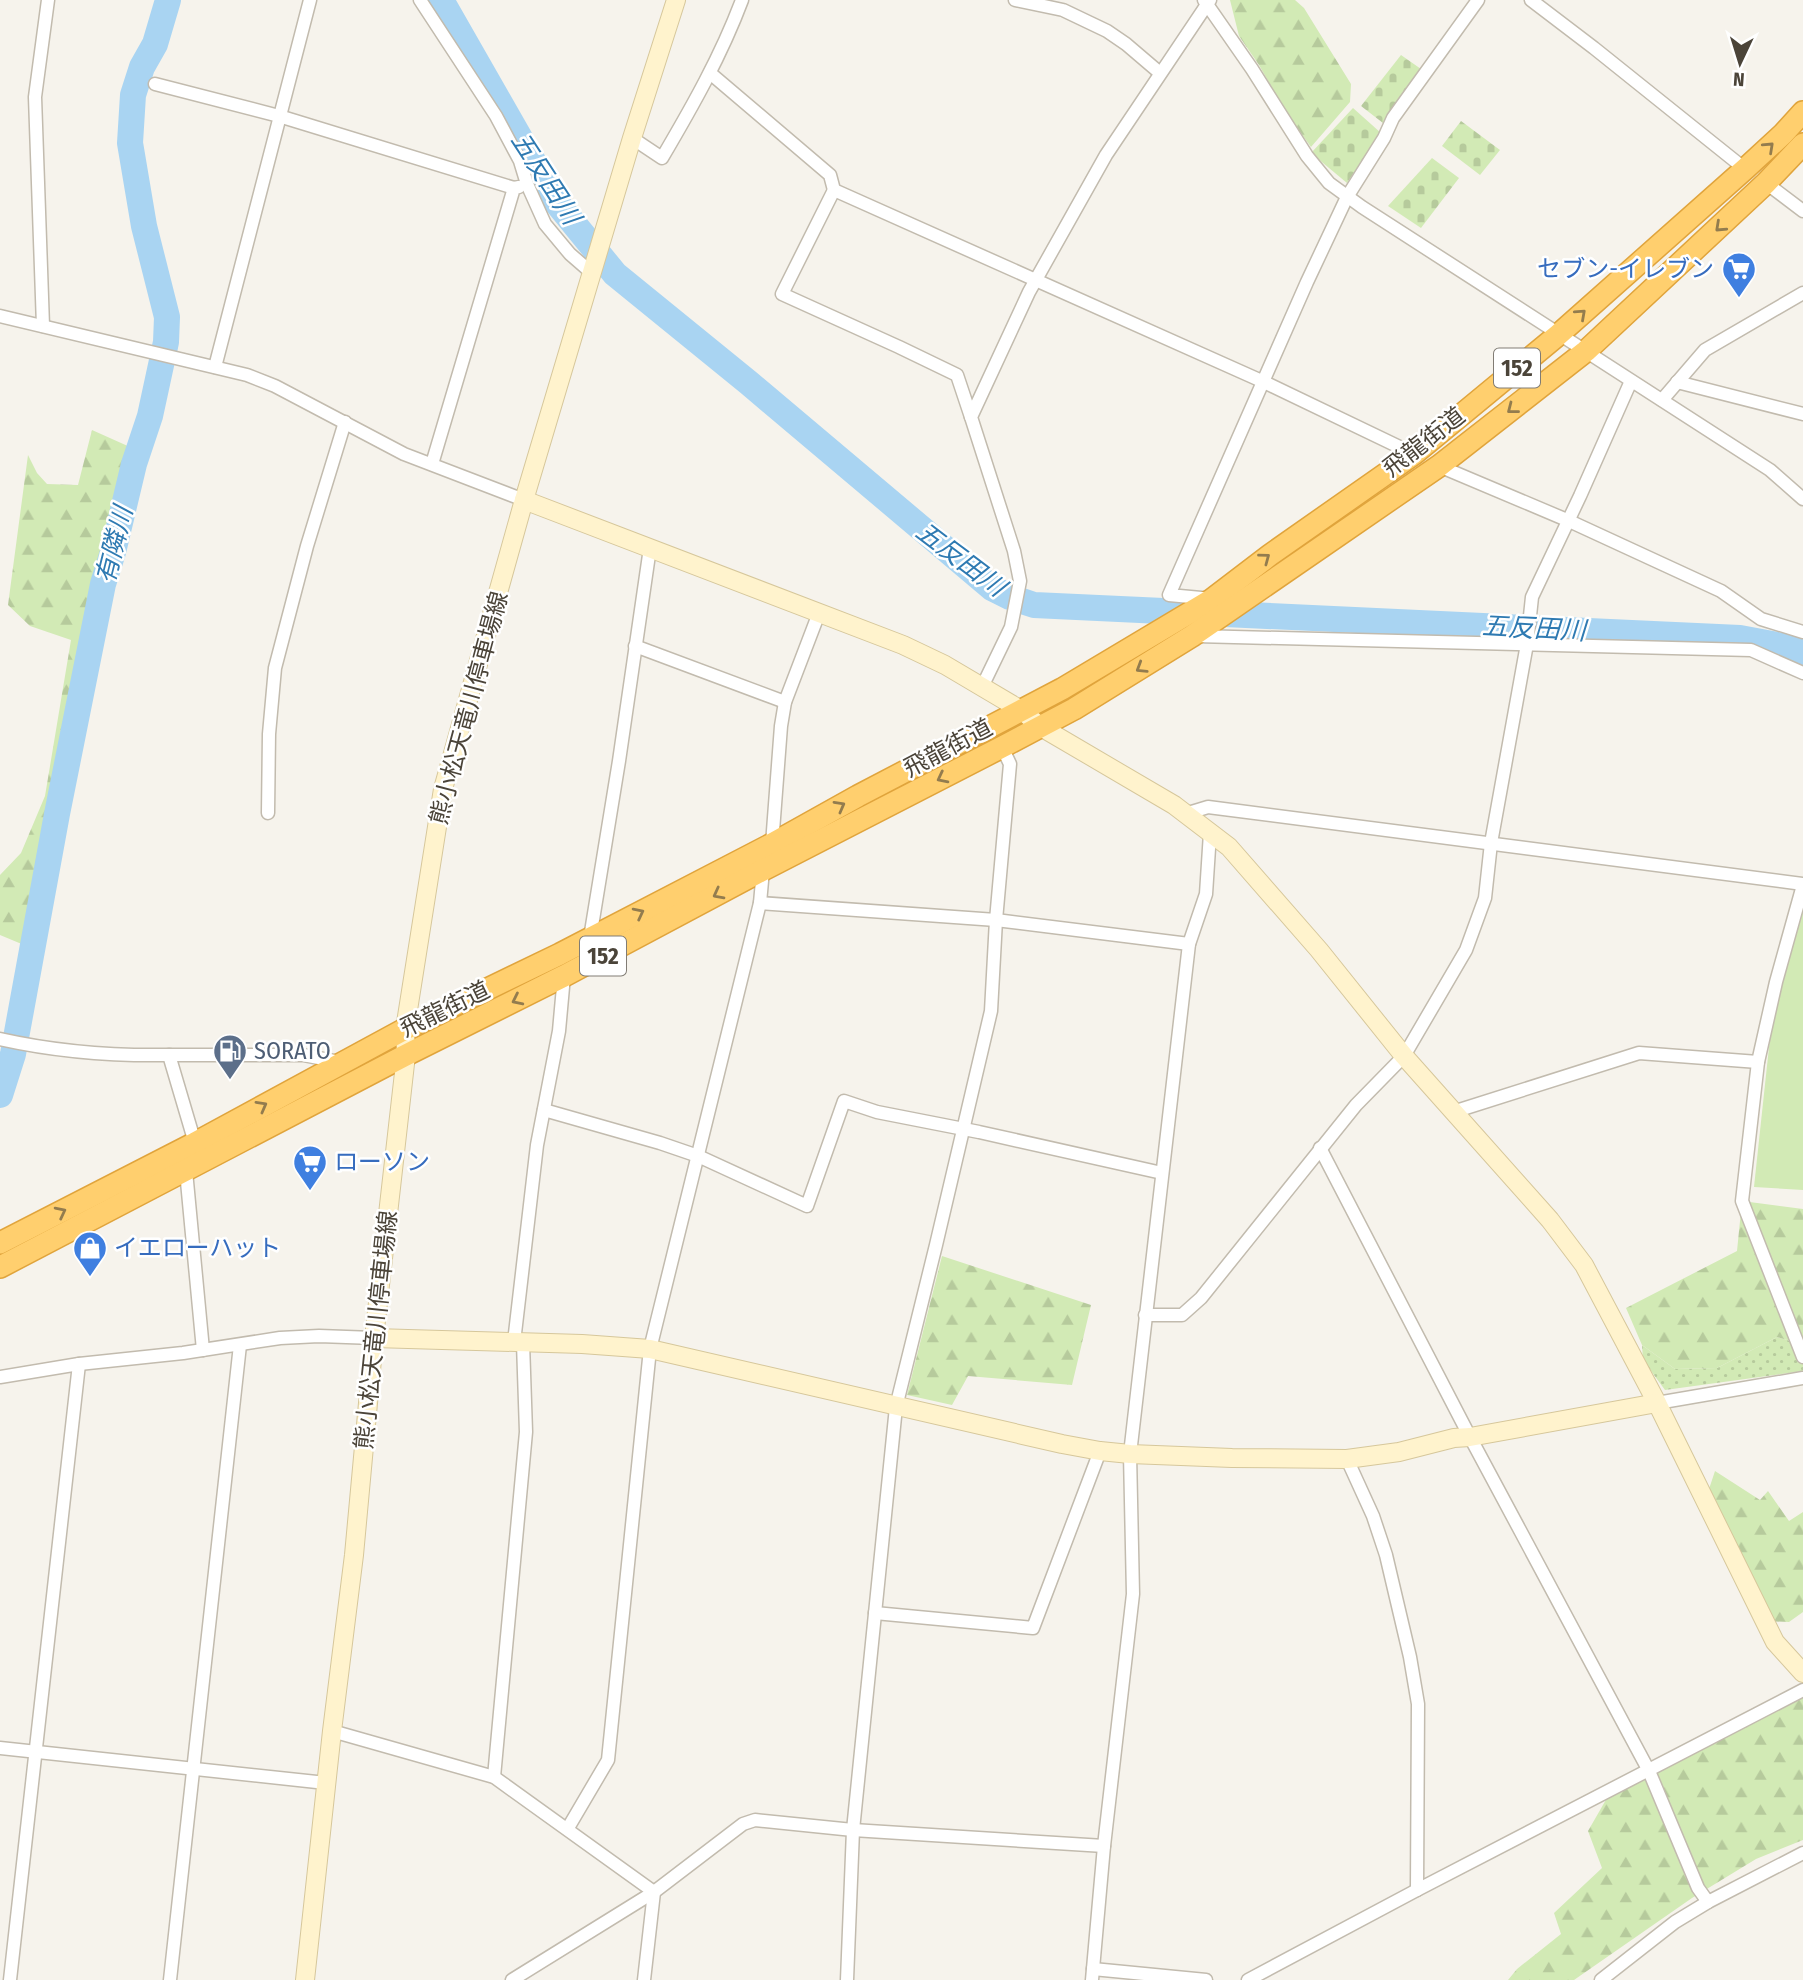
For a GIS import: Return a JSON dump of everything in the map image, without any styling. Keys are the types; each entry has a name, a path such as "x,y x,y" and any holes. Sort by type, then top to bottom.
{"highway":[{"name":"飛龍街道","path":"0,1243 195,1143 340,1062 772,844 1062,689 1211,599 1414,454 1558,335 1745,169 1803,112"},
{"name":"飛龍街道","path":"0,1267 1041,727 1195,634 1439,466 1586,351 1766,183 1803,144"}],"street":[{"path":"43,326 35,97 48,0"},
{"path":"215,367 310,0"},
{"path":"420,0 496,116 520,162 545,224 570,254 594,270"},
{"name":"熊小松天竜川停車場線","path":"305,1980 354,1555 374,1338 406,1055 405,1029 443,789 524,500 676,0"},
{"path":"632,138 662,158 710,73 742,0"},
{"path":"1015,0 1063,10 1107,31 1160,73"},
{"path":"1211,599 1169,595 1307,282 1348,197 1393,118 1478,0"},
{"path":"1531,0 1745,169"},
{"path":"971,417 1036,279 1106,155 1207,1 1307,156 1329,183 1558,335 1770,470 1803,499"},
{"path":"710,73 830,175 834,190 782,295 957,375 1014,551 1020,581 1011,627 982,687"},
{"path":"155,84 279,116 514,188 527,184"},
{"path":"1766,183 1803,211"},
{"path":"432,464 514,188"},
{"path":"834,190 1036,279 1414,454"},
{"path":"1662,400 1705,350 1803,293"},
{"path":"0,316 247,375 275,386 404,454 903,645 1021,710 1041,727 1174,805 1229,847 1320,950 1404,1056 1549,1220 1584,1265 1657,1403 1775,1642 1803,1673"},
{"path":"1145,1315 1182,1315 1201,1298 1356,1105 1404,1056 1466,950 1485,898 1491,843 1527,642 1532,597 1631,380"},
{"path":"1676,382 1803,414"},
{"path":"268,813 269,734 275,668 307,547 345,422"},
{"path":"1439,466 1567,520 1721,591 1761,619 1803,632"},
{"path":"590,938 650,548"},
{"path":"772,844 785,702 819,613"},
{"path":"1195,634 1751,650 1803,673"},
{"path":"635,646 785,702"},
{"path":"847,1980 853,1830 896,1406 991,1011 1010,764 1002,747"},
{"path":"1185,814 1208,807 1803,884 1776,982 1758,1062 1742,1201 1803,1357"},
{"path":"1206,1980 1092,1975 1133,1594 1130,1454 1189,944 1206,894 1210,833"},
{"path":"568,1828 608,1760 650,1349 760,904 763,870"},
{"path":"760,904 996,920 1189,944"},
{"path":"494,1777 526,1432 519,1343 537,1145 559,1031 564,976"},
{"path":"1,1040 116,1056 303,1055 340,1062"},
{"path":"1453,1112 1639,1053 1758,1062"},
{"path":"169,1055 195,1143"},
{"path":"544,1110 698,1156 807,1206 844,1101 877,1112 963,1128 1162,1173"},
{"path":"1320,1149 1649,1771 1698,1888 1708,1902"},
{"path":"186,1171 203,1350"},
{"path":"0,1377 280,1338 319,1336 650,1349 1100,1451 1232,1458 1347,1459 1399,1452 1454,1438 1803,1378"},
{"path":"170,1980 240,1345"},
{"path":"10,1980 79,1364"},
{"path":"875,1613 1033,1628 1100,1451"},
{"path":"1347,1459 1373,1517 1386,1555 1418,1704 1417,1890"},
{"path":"1248,1980 1803,1690"},
{"path":"332,1731 494,1777 654,1892"},
{"path":"0,1748 326,1783"},
{"path":"512,1980 654,1892 743,1824 755,1820 853,1830 1104,1846"},
{"path":"1601,1980 1675,1922 1803,1853"},
{"path":"644,1980 654,1892"}],"green space":[{"path":"1230,0 1295,0 1304,8 1351,84 1350,102 1311,147 1287,114 1239,36"},
{"path":"1401,55 1421,69 1383,123 1361,106"},
{"path":"1353,108 1381,133 1347,183 1311,153"},
{"path":"1461,121 1500,150 1480,175 1442,146"},
{"path":"1432,158 1459,178 1421,228 1388,206"},
{"path":"92,430 130,447 66,733 24,945 0,935 0,875 21,853 45,796 71,640 30,626 8,605 28,455 37,473 47,484 78,485"},
{"path":"1803,907 1803,1190 1754,1187 1776,982"},
{"path":"1742,1201 1803,1209 1803,1345 1777,1337 1717,1368 1675,1369 1642,1345 1626,1308 1737,1251"},
{"path":"942,1256 1091,1305 1072,1385 968,1376 952,1405 907,1395"},
{"path":"1777,1337 1803,1345 1803,1371 1665,1390 1643,1360 1642,1345 1675,1369 1717,1368"},
{"path":"1715,1471 1760,1500 1768,1491 1789,1521 1803,1512 1803,1612 1789,1622 1765,1621 1708,1492"},
{"path":"1803,1690 1803,1840 1756,1859 1692,1898 1574,1980 1508,1980 1517,1969 1561,1934 1554,1913 1602,1868 1588,1831 1611,1791"}],"waterway":[{"name":"有隣川","path":"0,1095 13,1054 103,584 134,464 150,416 166,342 167,317 144,226 130,143 133,95 142,67 155,44 168,0"},
{"name":"五反田川","path":"441,0 557,203 615,274 992,588 1010,597 1034,605 1740,638 1803,652"}],"place":[{"name":"セブン-イレブン","path":"1739,299"},
{"name":"SORATO","path":"230,1081"},
{"name":"ローソン","path":"310,1192"},
{"name":"イエローハット","path":"90,1278"}]}
